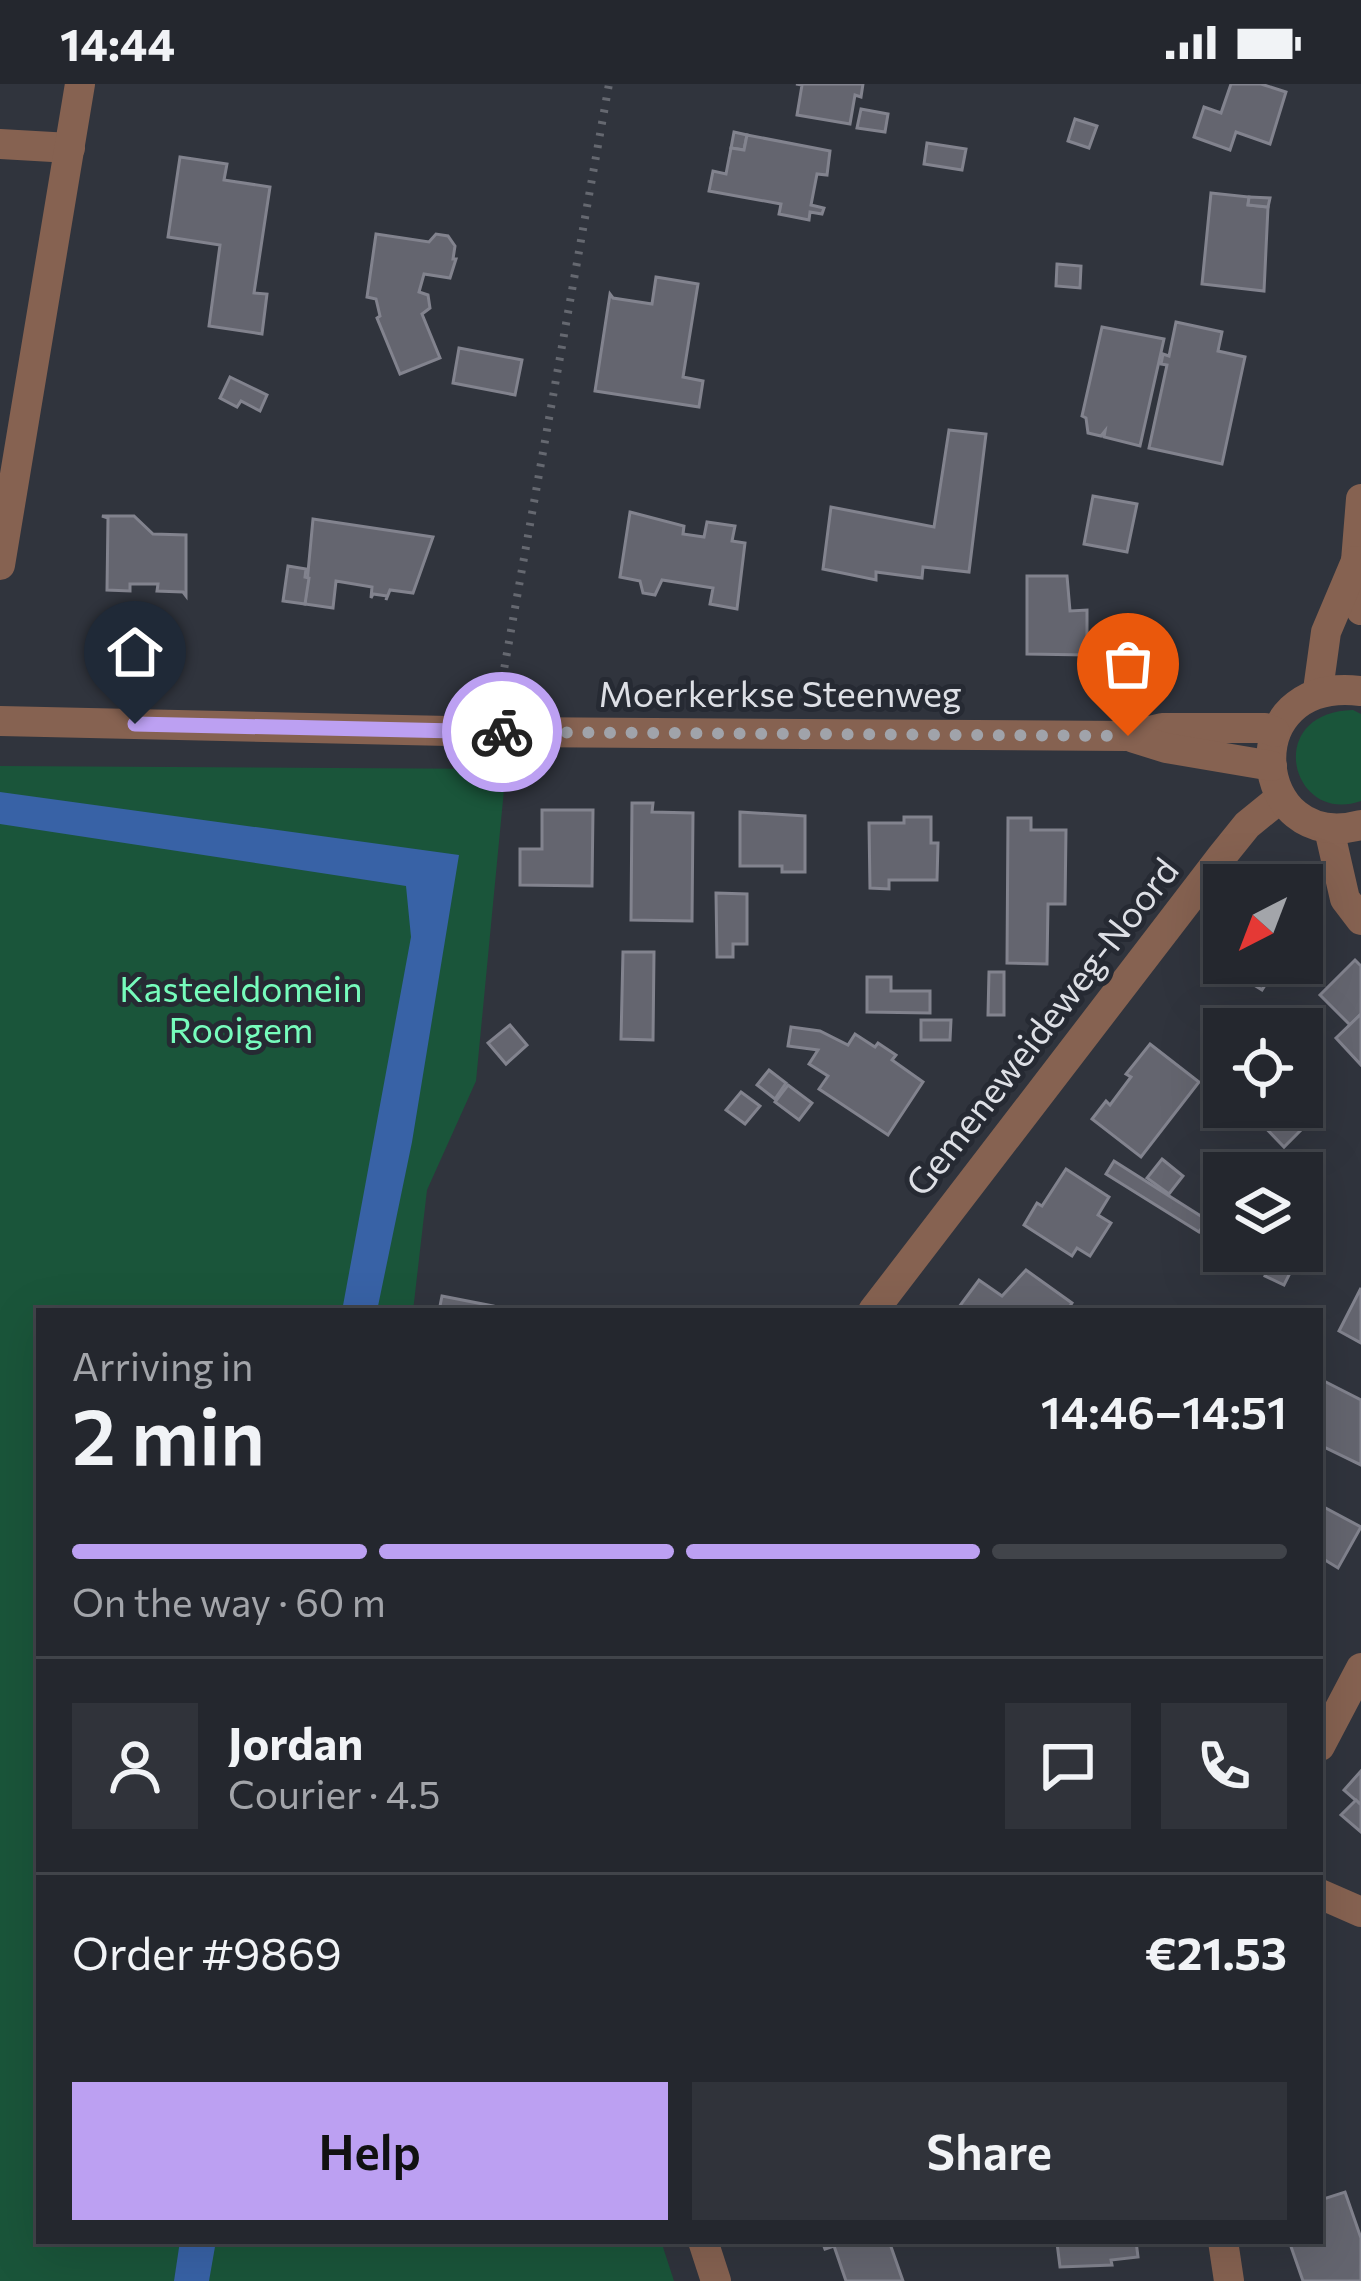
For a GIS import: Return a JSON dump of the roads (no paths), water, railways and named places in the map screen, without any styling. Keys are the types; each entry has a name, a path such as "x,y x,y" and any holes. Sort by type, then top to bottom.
{"street":[{"path":"0,565 80,84"},
{"path":"0,144 70,148"},
{"path":"1361,499 1356,562 1361,610"},
{"path":"1318,690 1326,632 1356,562"},
{"path":"1361,675 1360,690 1318,690 1297,702 1275,732 1272,766 1280,799 1305,822 1330,830 1361,826"},
{"name":"Moerkerkse Steenweg","path":"0,721 471,732 1128,736 1162,728 1265,728 1275,732"},
{"name":"Moerkerkse Steenweg","path":"1128,736 1166,748 1272,766"},
{"name":"Gemeneweideweg-Noord","path":"875,1308 1222,856 1247,825 1280,799"},
{"path":"1330,830 1345,898 1361,920"},
{"path":"1323,1740 1361,1668"},
{"path":"1323,1895 1361,1912"},
{"path":"704,2244 716,2281"},
{"path":"1223,2244 1229,2281"}],"water":[{"path":"0,792 459,855 412,1142 378,1308 343,1308 411,937 406,886 0,824"},
{"path":"180,2244 215,2244 209,2281 174,2281"}],"park label":[{"name":"Kasteeldomein Rooigem","path":"241,1010"}]}
